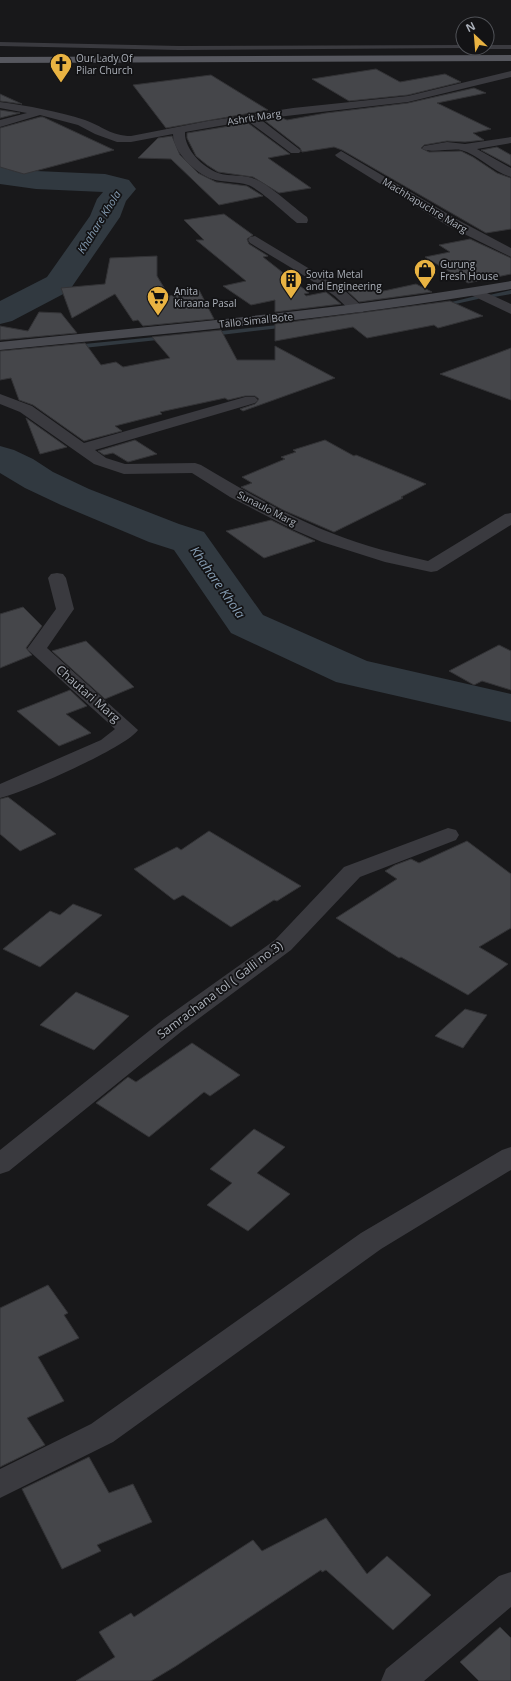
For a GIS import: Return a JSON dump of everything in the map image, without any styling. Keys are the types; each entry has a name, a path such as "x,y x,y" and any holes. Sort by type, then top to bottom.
{"main road":[{"path":"0,60 511,58"},
{"name":"Tallo Simal Bote","path":"0,346 358,309 476,292 511,285"}],"street":[{"name":"Ashrit Marg","path":"0,105 44,112 82,123 117,139 131,140 179,130 293,111 408,99 511,74"},
{"path":"0,124 44,112"},
{"path":"251,118 295,151"},
{"path":"179,130 180,144 196,163 215,176 253,182 302,220"},
{"path":"428,148 447,145 465,147 511,140"},
{"path":"465,147 511,173"},
{"name":"Machhapuchre Marg","path":"341,155 453,223 511,253"},
{"path":"255,240 338,292 358,309"},
{"path":"476,292 511,310"},
{"name":"Sunaulo Marg","path":"0,399 26,409 100,461 124,468 194,468 236,493 298,525 328,538 391,558 431,567 511,518"},
{"path":"83,448 250,400"},
{"name":"Chautari Marg","path":"0,792 108,744 128,730 37,649 64,609 57,578"},
{"name":"Samrachana tol ( Galli no.3)","path":"0,1164 173,1025 282,945 352,872 448,835"},
{"path":"0,1484 102,1433 371,1241 511,1157"},
{"path":"398,1681 511,1587"}],"lane":[{"path":"0,44 179,48 455,47"},
{"path":"495,47 511,47"}],"building":[{"path":"376,69 400,82 445,74 461,82 408,95 349,101 312,79"},
{"path":"211,75 268,110 166,128 133,85"},
{"path":"474,88 486,93 437,103 491,129 473,133 484,140 465,142 447,141 424,145 421,148 429,152 461,151 497,173 511,178 511,229 486,233 342,150 334,147 302,152 300,148 264,120 282,118 287,120 326,113 408,103"},
{"path":"0,94 22,104 0,101"},
{"path":"0,110 20,113 0,118"},
{"path":"43,117 114,150 24,174 0,167 0,128"},
{"path":"248,123 290,154 268,158 311,188 279,193 253,177 218,172 196,156 187,138 187,133"},
{"path":"172,136 180,155 198,173 216,182 247,186 263,196 219,205 171,159 138,158 158,138"},
{"path":"497,147 511,155 511,166 481,150"},
{"path":"224,214 253,235 247,239 249,244 268,256 263,257 309,293 304,294 306,296 326,292 341,304 275,312 275,300 251,305 223,286 246,281 196,240 204,240 184,220"},
{"path":"470,239 511,258 511,274 468,283 425,257 450,252 439,245"},
{"path":"157,256 157,276 169,296 199,290 214,319 143,326 138,320 133,321 115,294 72,318 61,288 105,284 110,258"},
{"path":"368,284 379,292 416,284 432,292 359,302 345,289"},
{"path":"450,301 483,316 438,328 434,325 367,338 353,327 275,341 275,324"},
{"path":"39,312 61,313 77,333 0,340 0,326 28,331"},
{"path":"221,330 237,360 275,360 275,346 335,378 243,411 240,409 255,404 259,399 255,396 245,396 228,400 225,398 160,412 162,414 115,426 122,431 84,441 33,405 19,400 11,378 0,380 0,351 85,343 101,365 116,362 123,367 170,358 152,337"},
{"path":"511,348 511,400 440,374 495,354"},
{"path":"26,418 67,447 40,454"},
{"path":"135,440 157,454 128,462 113,453 104,455 98,451"},
{"path":"325,440 354,456 356,455 426,484 401,497 403,498 334,532 283,510 241,487 252,483 242,477 285,459 281,457 296,452 293,450"},
{"path":"271,520 315,541 264,558 226,531"},
{"path":"23,607 42,626 26,648 32,655 0,668 0,614"},
{"path":"86,641 134,687 105,699 52,651"},
{"path":"499,645 511,651 511,690 482,681 474,685 449,671"},
{"path":"70,690 87,706 66,714 91,733 59,746 17,711"},
{"path":"8,797 56,834 20,851 0,834 0,799"},
{"path":"209,831 301,886 277,901 274,900 231,927 183,895 174,900 134,869 177,847 181,850"},
{"path":"467,841 511,874 511,928 479,947 508,964 468,995 401,957 399,958 336,918 397,879 385,871 395,865 411,859 419,863"},
{"path":"73,904 102,915 40,967 3,949 50,911 60,915"},
{"path":"76,992 129,1016 94,1050 40,1025"},
{"path":"465,1009 487,1015 463,1048 435,1036"},
{"path":"192,1043 240,1075 210,1096 204,1092 149,1137 96,1103 128,1077 136,1082"},
{"path":"254,1129 285,1147 257,1173 290,1194 248,1231 207,1205 232,1183 210,1169"},
{"path":"48,1285 68,1313 64,1315 79,1338 38,1357 64,1401 27,1418 45,1445 0,1467 0,1308"},
{"path":"89,1457 109,1493 133,1484 152,1522 97,1545 101,1551 62,1569 22,1489"},
{"path":"326,1518 367,1574 387,1556 431,1595 393,1630 326,1570 322,1572 321,1570 151,1681 76,1681 115,1657 99,1632 131,1613 134,1617 253,1540 262,1551"},
{"path":"500,1627 511,1638 511,1681 479,1681 460,1662"}],"waterway":[{"name":"Khahare Khola","path":"0,175 36,180 105,183 119,186 121,189 112,199 105,217 58,284 0,314"},
{"path":"488,296 511,292"},
{"path":"442,305 476,298"},
{"path":"212,334 287,326"},
{"path":"74,347 165,338"},
{"name":"Khahare Khola","path":"0,458 19,467 39,480 75,497 164,533 189,541 247,624 352,672 511,708"}],"place":[{"name":"Our Lady Of Pilar Church","path":"61,84"},
{"name":"Gurung Fresh House","path":"425,290"},
{"name":"Sovita Metal and Engineering","path":"291,300"},
{"name":"Anita Kiraana Pasal","path":"158,316"}]}
